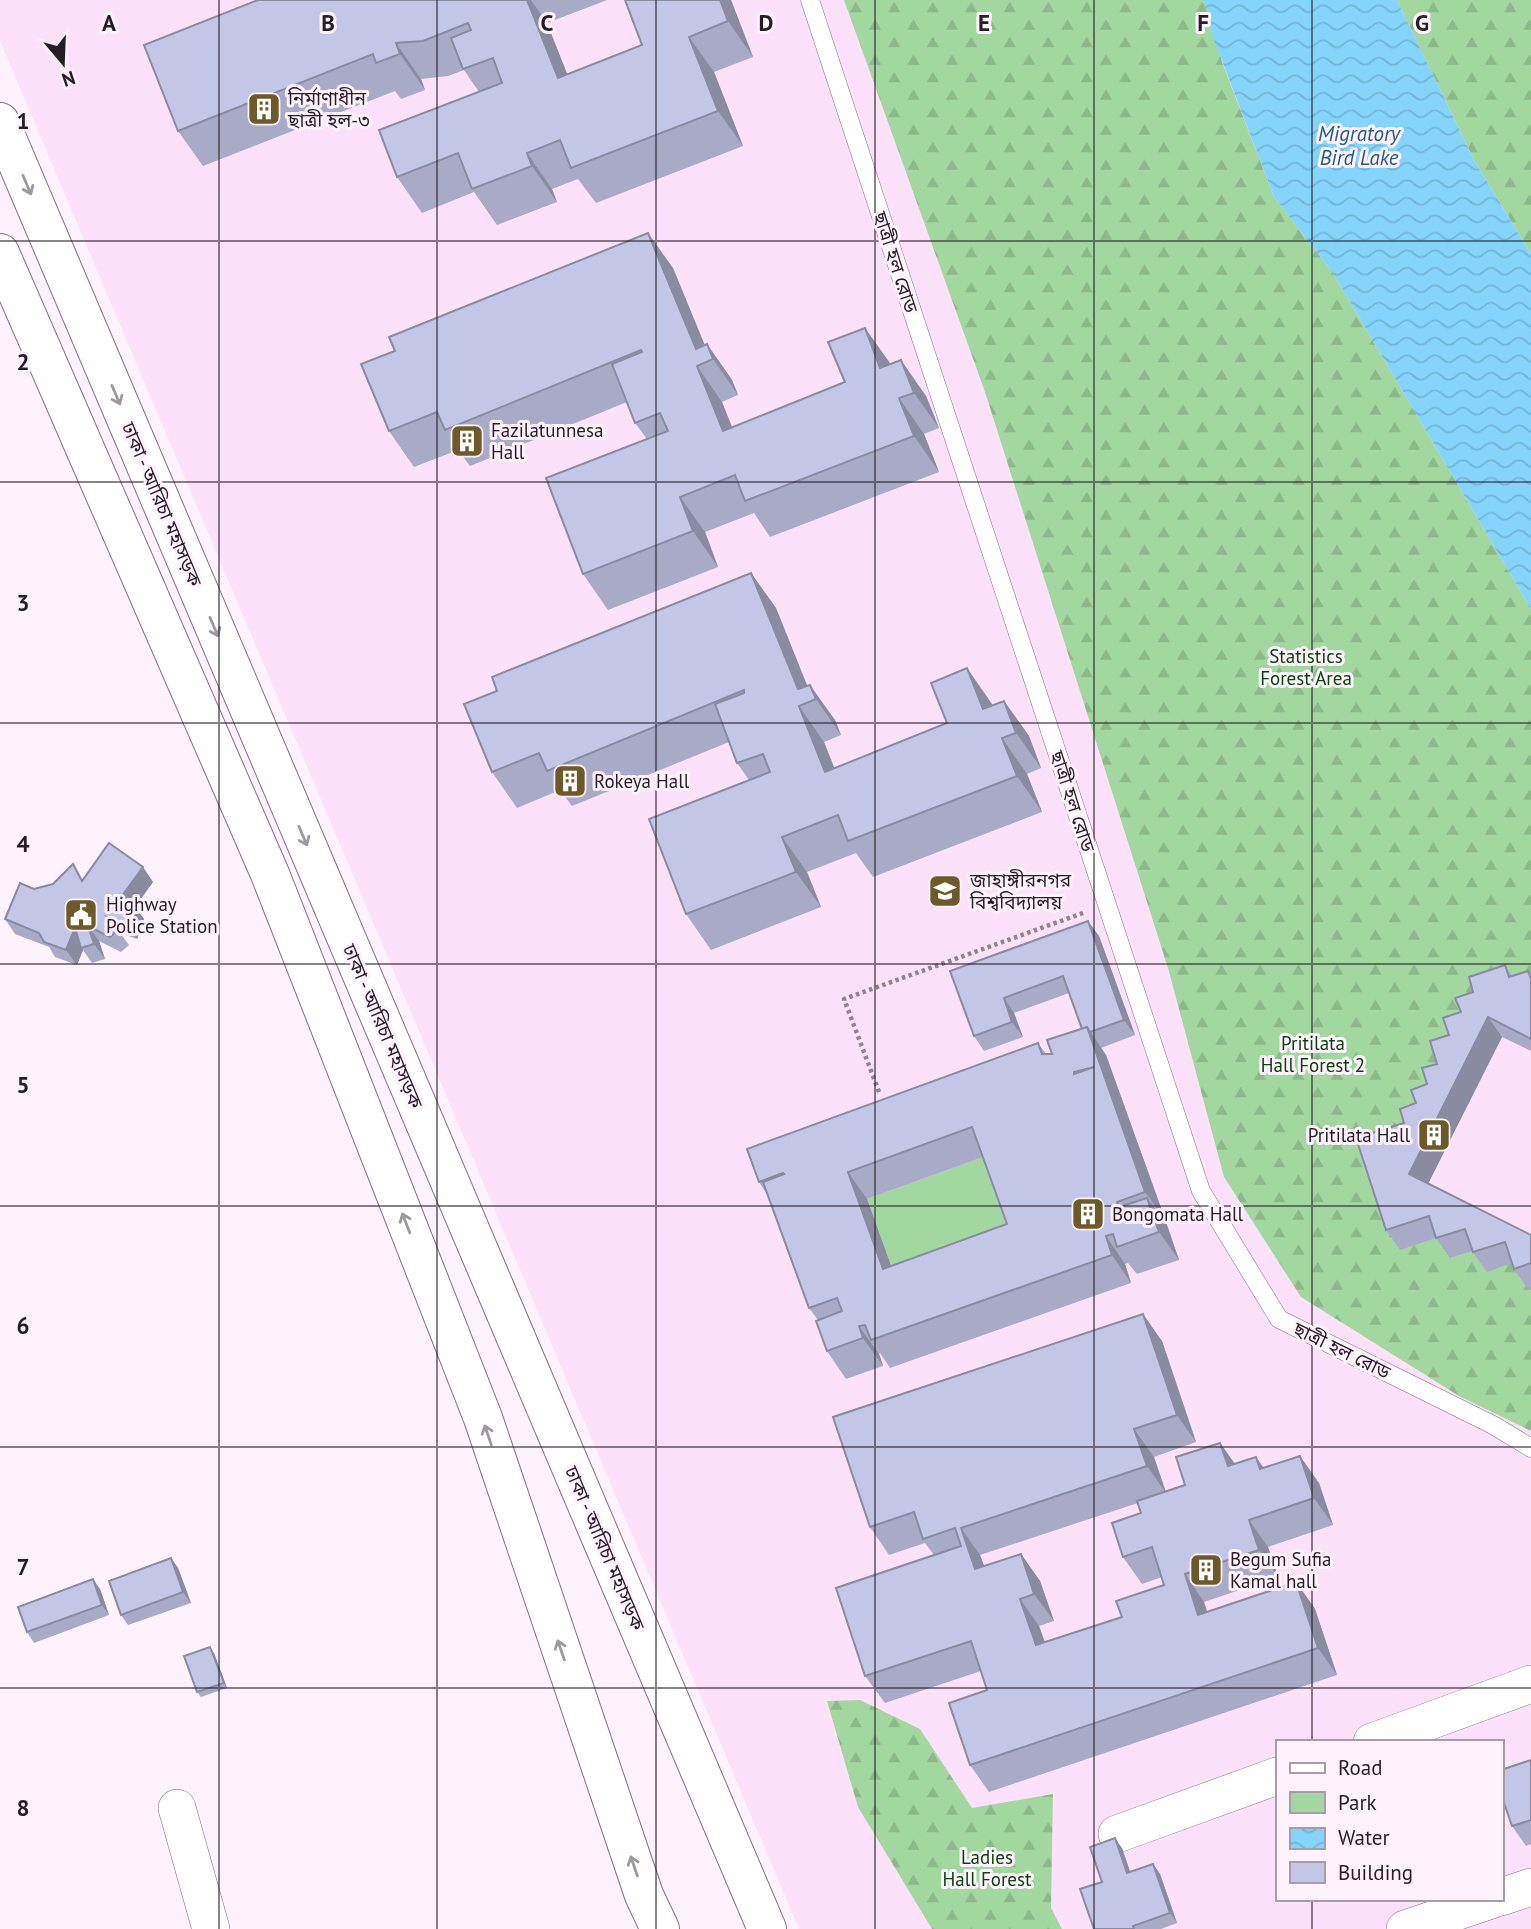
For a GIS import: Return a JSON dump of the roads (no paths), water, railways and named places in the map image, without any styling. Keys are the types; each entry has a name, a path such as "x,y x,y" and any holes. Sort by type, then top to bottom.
{"highway":[{"name":"ঢাকা - আরিচা মহাসড়ক","path":"0,122 767,1929"},
{"path":"0,253 270,874 483,1418 644,1895 660,1929"}],"street":[{"path":"1377,1740 1531,1684"},
{"path":"1117,1834 1276,1776"},
{"path":"177,1808 211,1929"},
{"path":"1503,1896 1531,1887"},
{"path":"1405,1929 1488,1901"}],"lane":[{"name":"ছাত্রী হল রোড","path":"810,0 1200,1191 1279,1319 1493,1425 1531,1448"}],"water":[{"name":"Migratory Bird Lake","path":"1204,0 1397,0 1474,160 1531,254 1531,609 1333,273 1274,197 1211,32"}],"place":[{"name":"নির্মাণাধীন ছাত্রী হল-৩","path":"264,109"},
{"name":"Fazilatunnesa Hall","path":"467,441"},
{"name":"Rokeya Hall","path":"570,781"},
{"name":"জাহাঙ্গীরনগর বিশ্ববিদ্যালয়","path":"945,891"},
{"name":"Highway Police Station","path":"81,915"},
{"name":"Pritilata Hall","path":"1434,1135"},
{"name":"Bongomata Hall","path":"1088,1214"},
{"name":"Begum Sufia Kamal hall","path":"1206,1570"}],"park label":[{"name":"Statistics Forest Area","path":"1306,667"},
{"name":"Pritilata Hall Forest 2","path":"1313,1054"},
{"name":"Ladies Hall Forest","path":"987,1868"}]}
